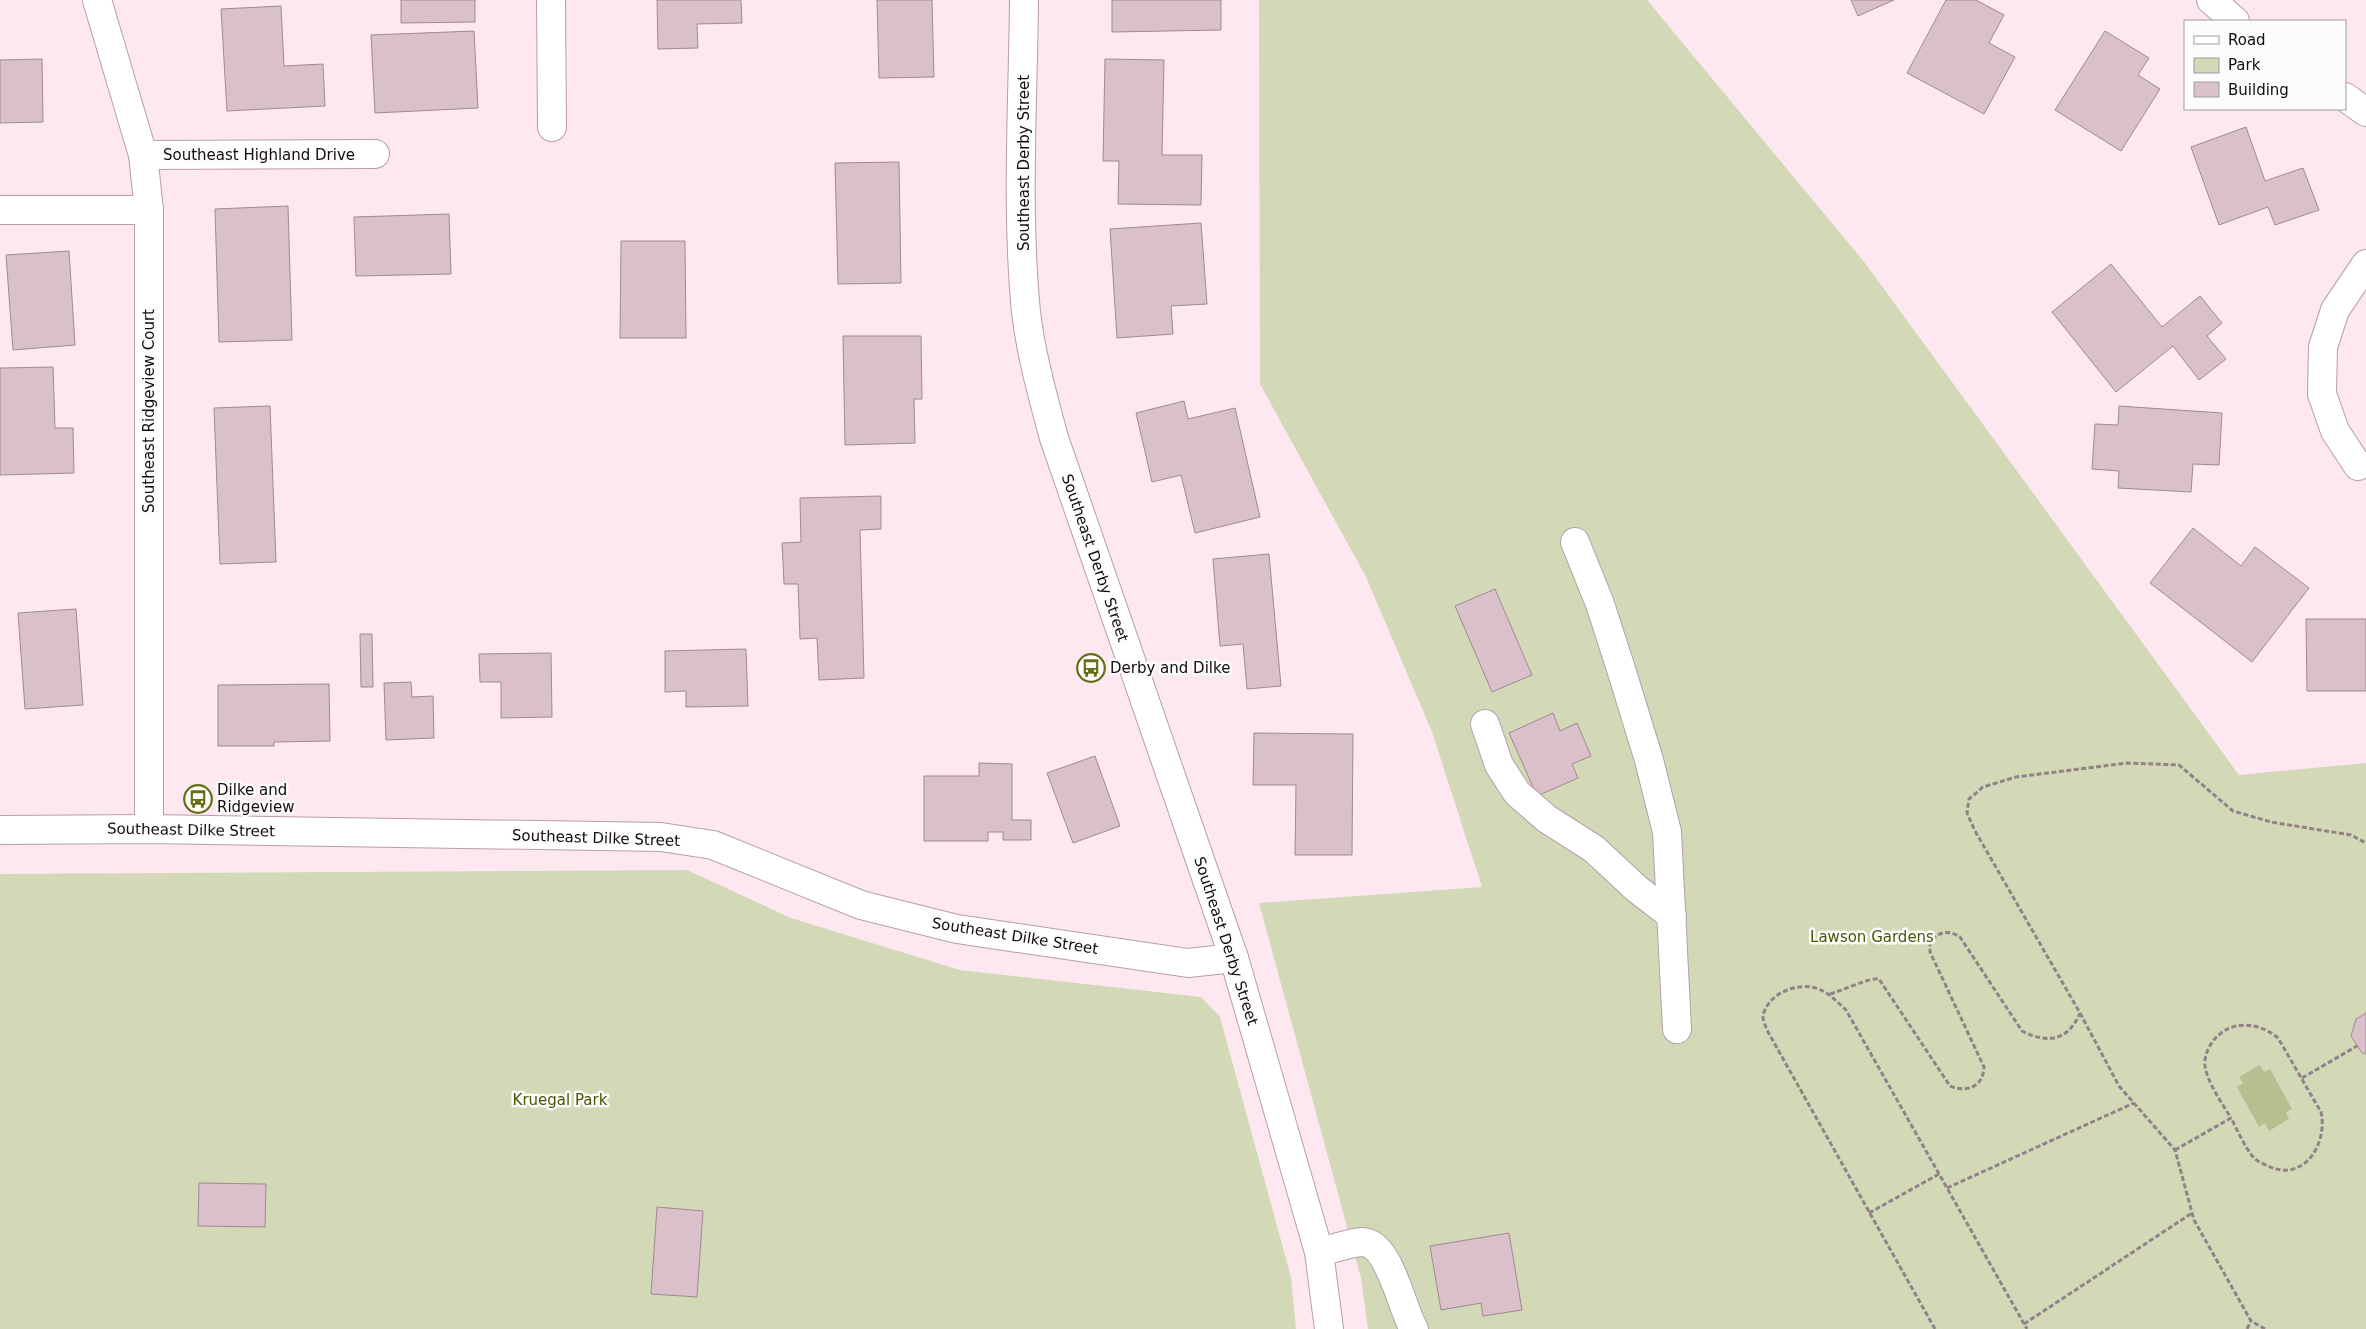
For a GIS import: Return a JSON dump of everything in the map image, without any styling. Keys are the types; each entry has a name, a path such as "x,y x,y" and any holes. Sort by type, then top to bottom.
{"street":[{"name":"Southeast Ridgeview Court","path":"97,0 143,155 149,210 149,829"},
{"path":"551,0 552,127"},
{"name":"Southeast Derby Street","path":"1024,0 1022,211 1026,312 1038,379 1054,438 1234,958 1320,1252 1329,1329"},
{"path":"2211,0 2234,20"},
{"path":"2346,98 2366,112"},
{"name":"Southeast Highland Drive","path":"143,155 375,154"},
{"path":"0,210 149,210"},
{"path":"2358,466 2335,431 2322,394 2324,347 2335,310 2366,264"},
{"path":"1576,542 1600,604 1649,760 1667,832 1678,1029"},
{"path":"1486,724 1499,764 1517,793 1547,819 1594,849 1637,889 1672,916"},
{"name":"Southeast Dilke Street","path":"0,830 149,829 661,837 713,845 861,905 957,929 1188,963 1234,958"},
{"path":"1320,1252 1360,1242 1369,1243 1379,1251 1390,1268 1406,1316 1414,1329"}],"path":[{"path":"2264,1329 2251,1321 2192,1213 2175,1150 2119,1086 1967,813 1969,799 1983,787 2016,777 2127,763 2179,764 2233,811 2271,822 2351,835 2366,844"},
{"path":"1829,994 1853,987 1873,977 1879,978 1950,1086 1959,1090 1977,1085 1984,1077 1984,1067 1930,952 1930,942 1935,936 1943,932 1951,932 1960,937 2022,1031 2041,1038 2062,1036 2075,1025 2080,1013"},
{"path":"1935,1329 1768,1032 1763,1018 1768,1004 1790,988 1812,987 1829,994 1846,1010 2027,1329"},
{"path":"2255,1025 2268,1030 2278,1038 2302,1078 2321,1112 2324,1124 2321,1142 2313,1157 2298,1168 2286,1170 2273,1168 2255,1159 2230,1118 2209,1079 2205,1065 2208,1049 2216,1036 2230,1027 2255,1025"},
{"path":"2302,1078 2356,1046"},
{"path":"1947,1188 2134,1103"},
{"path":"2175,1150 2230,1118"},
{"path":"1870,1212 1939,1174"},
{"path":"2024,1324 2192,1213"},
{"path":"2247,1329 2251,1321"}],"green space":[{"name":"Lawson Gardens","path":"1259,0 1647,0 1865,263 2239,775 2366,763 2366,1329 1368,1329 1361,1278 1259,903 1482,887 1432,732 1366,577 1260,384"},
{"name":"Kruegal Park","path":"687,870 791,918 960,970 1201,997 1220,1017 1291,1277 1296,1329 0,1329 0,874"}],"shaded area":[{"path":"2260,1065 2264,1072 2270,1069 2292,1109 2286,1112 2289,1119 2269,1131 2265,1123 2259,1127 2237,1087 2243,1083 2239,1077"}],"building":[{"path":"401,0 475,0 475,22 401,23"},
{"path":"657,0 741,0 742,23 697,24 698,48 658,49"},
{"path":"877,0 932,0 934,77 879,78"},
{"path":"1112,0 1221,0 1221,30 1112,32"},
{"path":"1851,0 1894,0 1858,16"},
{"path":"1946,0 1976,0 2004,15 1989,43 2015,57 1984,114 1907,73"},
{"path":"281,6 284,66 323,64 325,106 227,111 221,9"},
{"path":"474,31 478,108 375,113 371,35"},
{"path":"2105,31 2149,58 2138,75 2160,89 2121,151 2055,110"},
{"path":"42,59 43,122 0,123 0,60"},
{"path":"1105,59 1164,60 1162,155 1202,155 1201,205 1118,204 1119,161 1103,161"},
{"path":"2246,127 2265,181 2303,168 2319,210 2275,225 2268,207 2219,225 2191,147"},
{"path":"899,162 901,283 838,284 835,163"},
{"path":"288,206 292,340 219,342 215,209"},
{"path":"449,214 451,274 356,276 354,217"},
{"path":"1201,223 1207,304 1171,306 1173,334 1117,338 1110,229"},
{"path":"621,241 685,241 686,338 620,338"},
{"path":"69,251 75,345 13,350 6,255"},
{"path":"2111,264 2162,327 2200,296 2222,323 2207,336 2226,359 2199,380 2173,346 2116,392 2052,312"},
{"path":"843,336 921,336 922,399 914,399 915,443 845,445"},
{"path":"53,367 55,428 73,428 74,473 0,475 0,368"},
{"path":"1184,401 1188,419 1235,408 1260,517 1195,533 1181,475 1152,482 1136,413"},
{"path":"270,406 276,562 220,564 214,408"},
{"path":"2119,406 2222,413 2219,465 2193,464 2191,492 2118,488 2119,471 2092,469 2095,424 2118,425"},
{"path":"881,496 881,529 860,530 864,678 819,680 817,638 800,639 798,584 784,584 782,543 801,542 800,498"},
{"path":"2193,528 2241,566 2255,547 2309,588 2252,662 2150,583"},
{"path":"1269,554 1281,686 1247,689 1243,644 1220,646 1213,559"},
{"path":"1495,589 1532,675 1492,692 1455,606"},
{"path":"76,609 83,705 25,709 18,613"},
{"path":"2306,619 2366,619 2366,691 2307,691"},
{"path":"360,634 372,634 373,687 361,687"},
{"path":"746,649 748,706 686,707 686,691 665,692 665,651"},
{"path":"551,653 552,717 501,718 501,682 480,682 479,654"},
{"path":"411,682 412,697 433,696 434,738 386,740 384,683"},
{"path":"329,684 330,741 274,742 274,746 218,746 218,685"},
{"path":"1553,713 1560,731 1577,723 1591,756 1572,764 1578,778 1537,796 1509,733"},
{"path":"1254,733 1353,734 1352,855 1295,855 1296,785 1253,785"},
{"path":"1095,756 1120,826 1073,843 1047,773"},
{"path":"979,763 1012,764 1012,820 1031,820 1031,840 1003,840 1003,832 988,832 988,841 924,841 924,776 979,776"},
{"path":"2366,1013 2366,1054 2362,1053 2351,1036 2356,1019"},
{"path":"199,1183 266,1184 265,1227 198,1226"},
{"path":"657,1207 703,1211 697,1297 651,1294"},
{"path":"1509,1233 1522,1310 1483,1316 1481,1303 1441,1310 1430,1246"}],"place":[{"name":"Derby and Dilke","path":"1091,668"},
{"name":"Dilke and Ridgeview","path":"198,799"}]}
